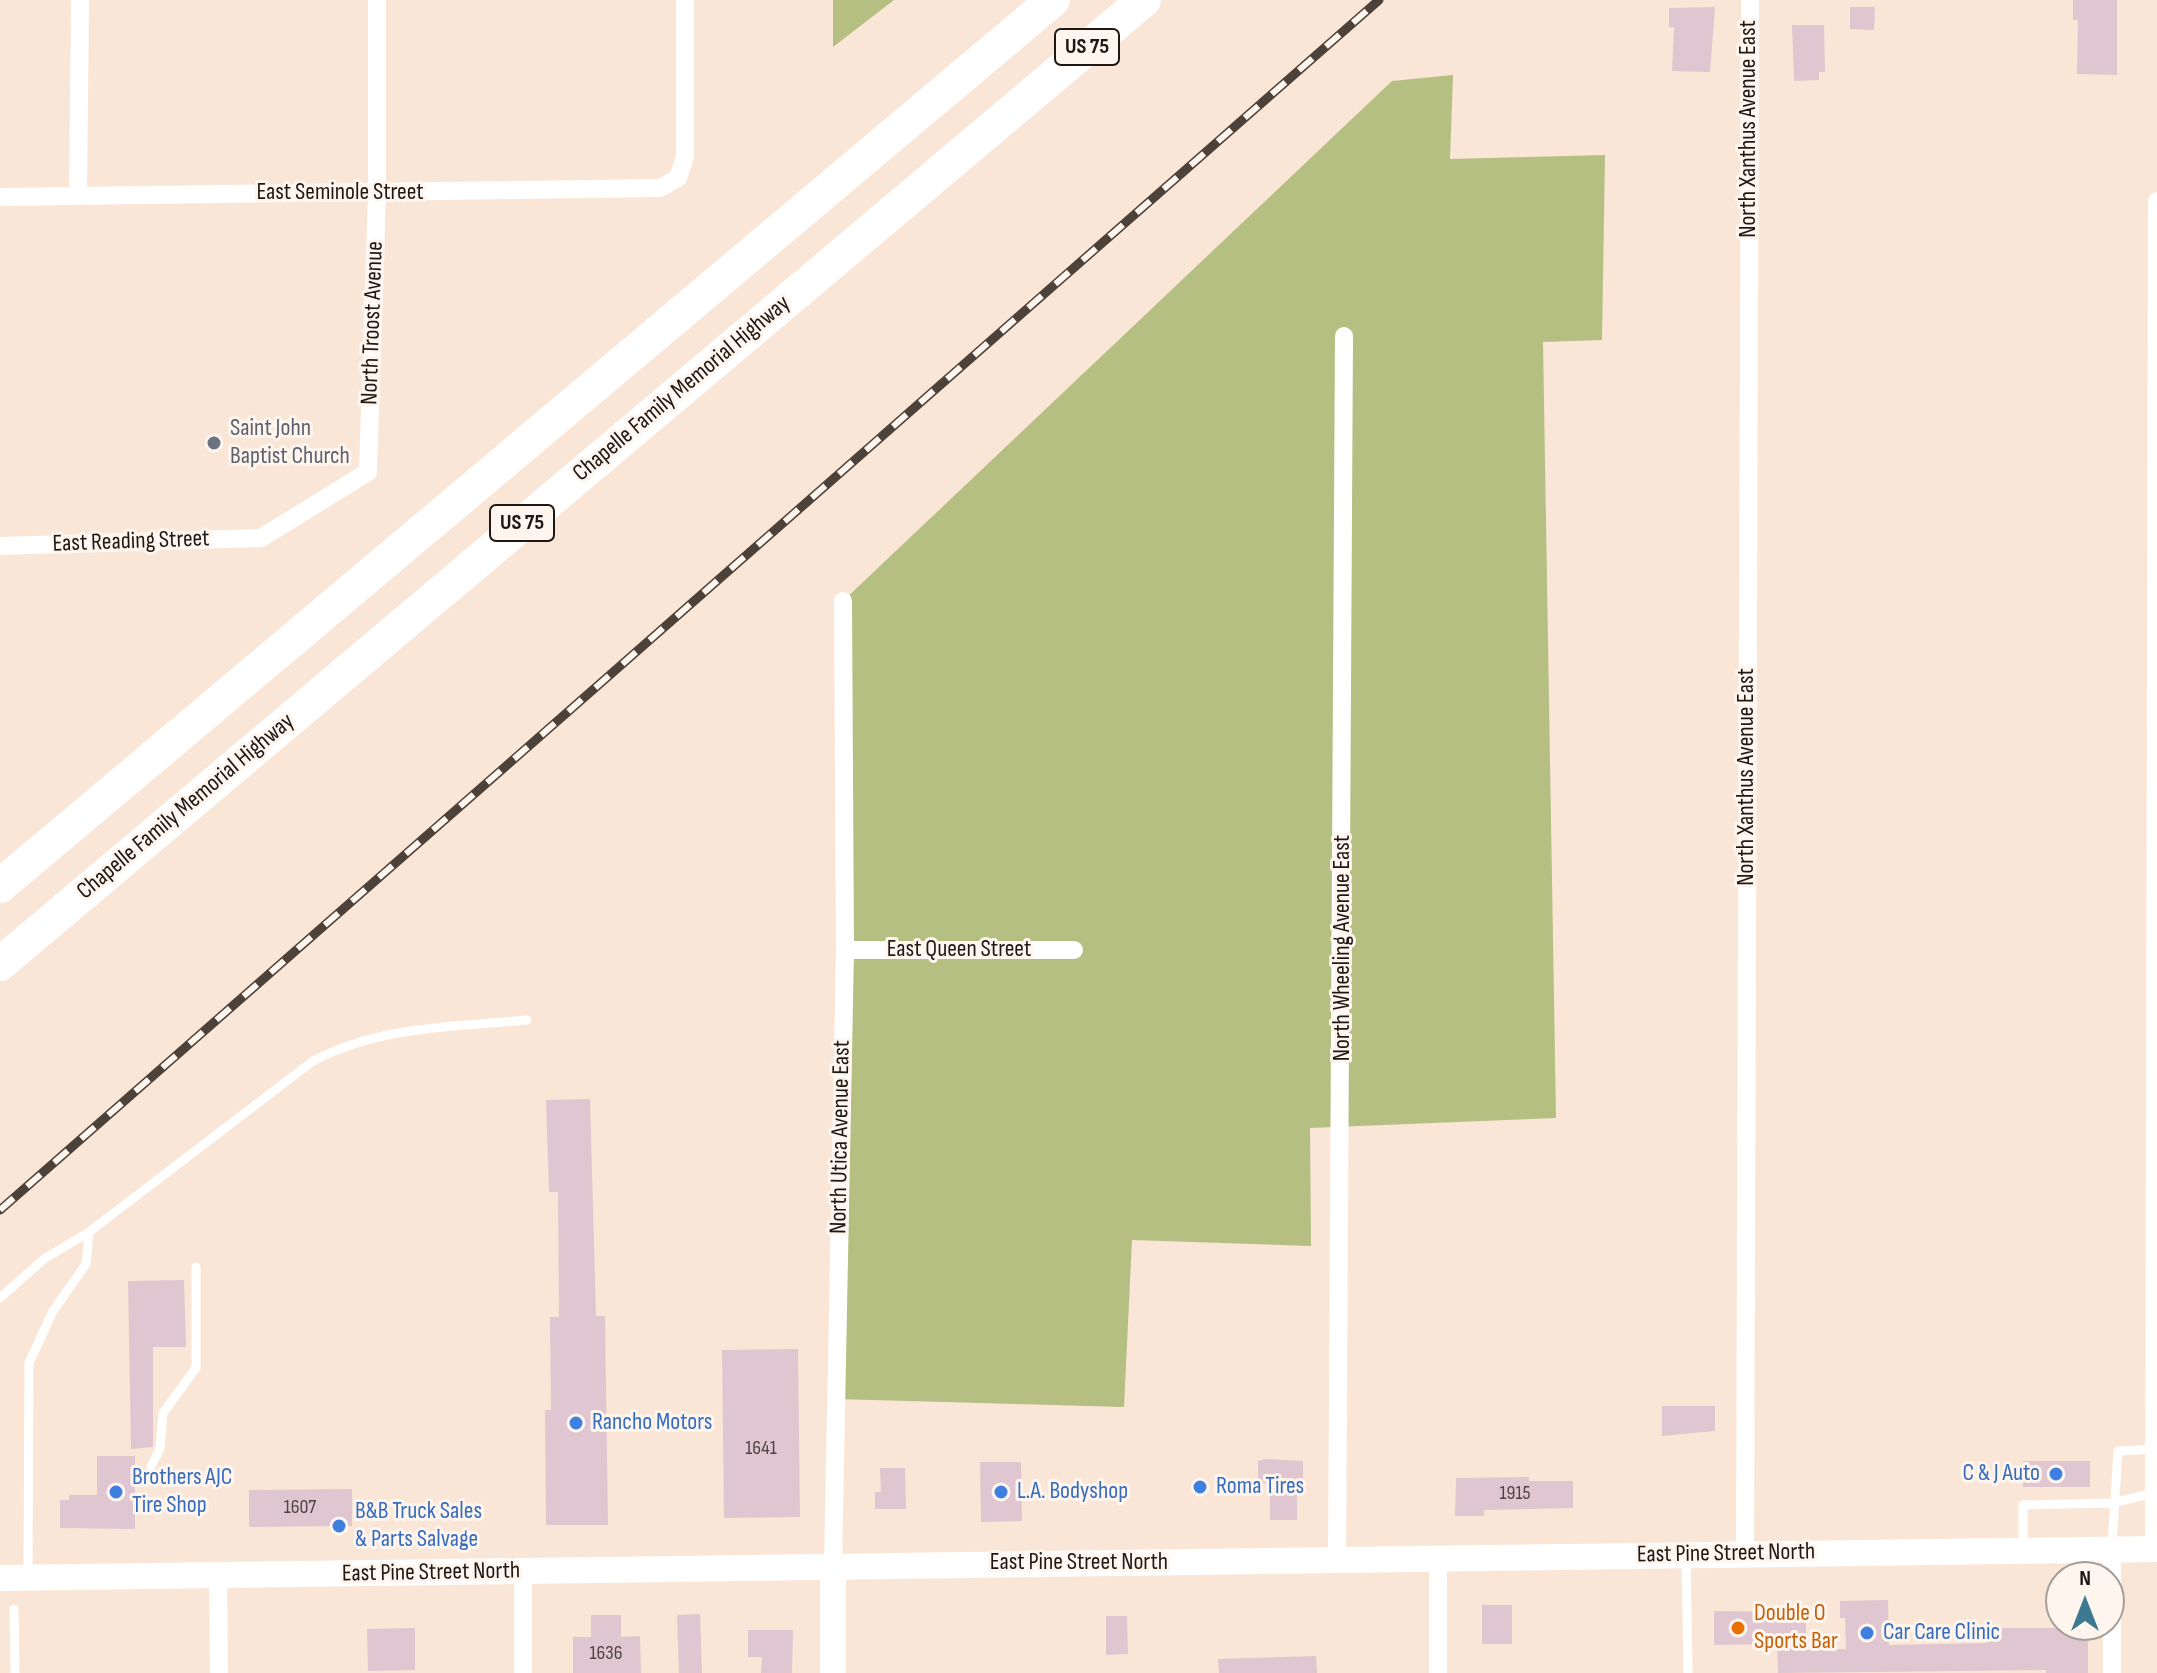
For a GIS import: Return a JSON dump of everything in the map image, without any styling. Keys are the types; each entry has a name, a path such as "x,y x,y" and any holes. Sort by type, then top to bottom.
{"highway":[{"name":"US 75","path":"0,886 1053,0"},
{"name":"Chapelle Family Memorial Highway","path":"5,961 1144,0"},
{"path":"0,864 136,771"}],"main road":[{"name":"East Pine Street North","path":"0,1578 2156,1549"},
{"name":"North Utica Avenue East","path":"833,1566 833,1673"}],"street":[{"path":"78,194 80,0"},
{"name":"North Troost Avenue","path":"261,538 368,472 377,194 377,0"},
{"name":"East Seminole Street","path":"0,197 660,188 678,178 685,157 685,0"},
{"name":"North Xanthus Avenue East","path":"1745,1554 1750,0"},
{"path":"2156,1549 2157,201"},
{"name":"North Wheeling Avenue East","path":"1337,1560 1344,336"},
{"name":"East Reading Street","path":"0,546 261,538"},
{"name":"North Utica Avenue East","path":"833,1566 845,950 843,601"},
{"name":"East Queen Street","path":"845,950 1074,950"},
{"path":"2112,1549 2112,1673"},
{"path":"1438,1559 1438,1673"},
{"path":"523,1571 523,1673"},
{"path":"218,1575 219,1673"}],"lane":[{"path":"0,1298 44,1259 89,1232 313,1061 346,1044 382,1034 527,1020"},
{"path":"28,1578 29,1363 53,1311 86,1264 89,1232"},
{"path":"151,1466 160,1449 163,1413 196,1368 196,1267"},
{"path":"2112,1549 2112,1503 2118,1451 2154,1449"},
{"path":"2023,1550 2023,1505 2112,1503 2154,1493"},
{"path":"1686,1555 1688,1673"},
{"path":"14,1609 15,1673"}],"green space":[{"path":"833,0 894,0 833,47"},
{"path":"1453,75 1450,159 1605,155 1602,340 1543,342 1556,1118 1310,1128 1311,1246 1132,1240 1124,1407 836,1399 843,601 1392,81"}],"building":[{"path":"2073,0 2117,0 2117,75 2077,74 2078,20 2073,20"},
{"path":"1715,7 1710,72 1672,71 1674,27 1669,27 1669,8"},
{"path":"1850,7 1875,7 1874,30 1850,29"},
{"path":"1792,25 1824,25 1825,72 1819,72 1819,80 1794,81"},
{"path":"590,1099 596,1316 605,1316 608,1525 546,1525 545,1410 551,1410 550,1317 559,1317 558,1192 549,1192 546,1100"},
{"path":"184,1280 186,1347 153,1347 153,1447 131,1449 128,1281"},
{"path":"798,1349 800,1517 724,1518 722,1350"},
{"path":"1662,1406 1715,1406 1715,1431 1662,1436"},
{"name":"Brothers AJC Tire Shop","path":"97,1456 135,1456 135,1529 60,1528 60,1500 69,1500 69,1495 97,1495"},
{"path":"1258,1461 1303,1461 1303,1480 1297,1480 1297,1520 1270,1520 1270,1485 1258,1481"},
{"name":"C & J Auto","path":"2023,1461 2090,1461 2090,1487 2023,1487"},
{"name":"L.A. Bodyshop","path":"980,1462 1021,1462 1022,1521 981,1522"},
{"path":"880,1468 905,1468 906,1509 875,1509 875,1492 881,1492"},
{"path":"1529,1477 1529,1481 1573,1481 1573,1508 1484,1510 1484,1516 1455,1516 1456,1478"},
{"path":"352,1489 352,1526 249,1527 249,1490"},
{"path":"1888,1600 1889,1645 1986,1643 1986,1628 2045,1628 2045,1641 2088,1641 2088,1673 2046,1673 2046,1670 1778,1673 1777,1644 1714,1645 1714,1611 1806,1612 1806,1650 1846,1649 1845,1618 1840,1618 1840,1601"},
{"path":"1482,1605 1512,1605 1512,1644 1482,1644"},
{"path":"700,1614 702,1673 679,1673 677,1615"},
{"path":"591,1615 621,1615 621,1637 640,1636 641,1673 573,1673 573,1637 591,1637"},
{"path":"1106,1616 1127,1616 1128,1654 1106,1655"},
{"path":"415,1628 415,1670 368,1671 367,1629"},
{"path":"748,1630 793,1630 792,1673 761,1673 762,1657 748,1657"},
{"path":"1316,1656 1317,1673 1219,1673 1218,1659"}],"railway":[{"path":"0,1210 1379,0"}],"place":[{"name":"Saint John Baptist Church","path":"214,443"},
{"name":"Rancho Motors","path":"576,1423"},
{"name":"C & J Auto","path":"2056,1474"},
{"name":"Roma Tires","path":"1200,1487"},
{"name":"Brothers AJC Tire Shop","path":"116,1492"},
{"name":"L.A. Bodyshop","path":"1001,1492"},
{"name":"B&B Truck Sales & Parts Salvage","path":"339,1526"},
{"name":"Double O Sports Bar","path":"1738,1628"},
{"name":"Car Care Clinic","path":"1867,1633"}]}
